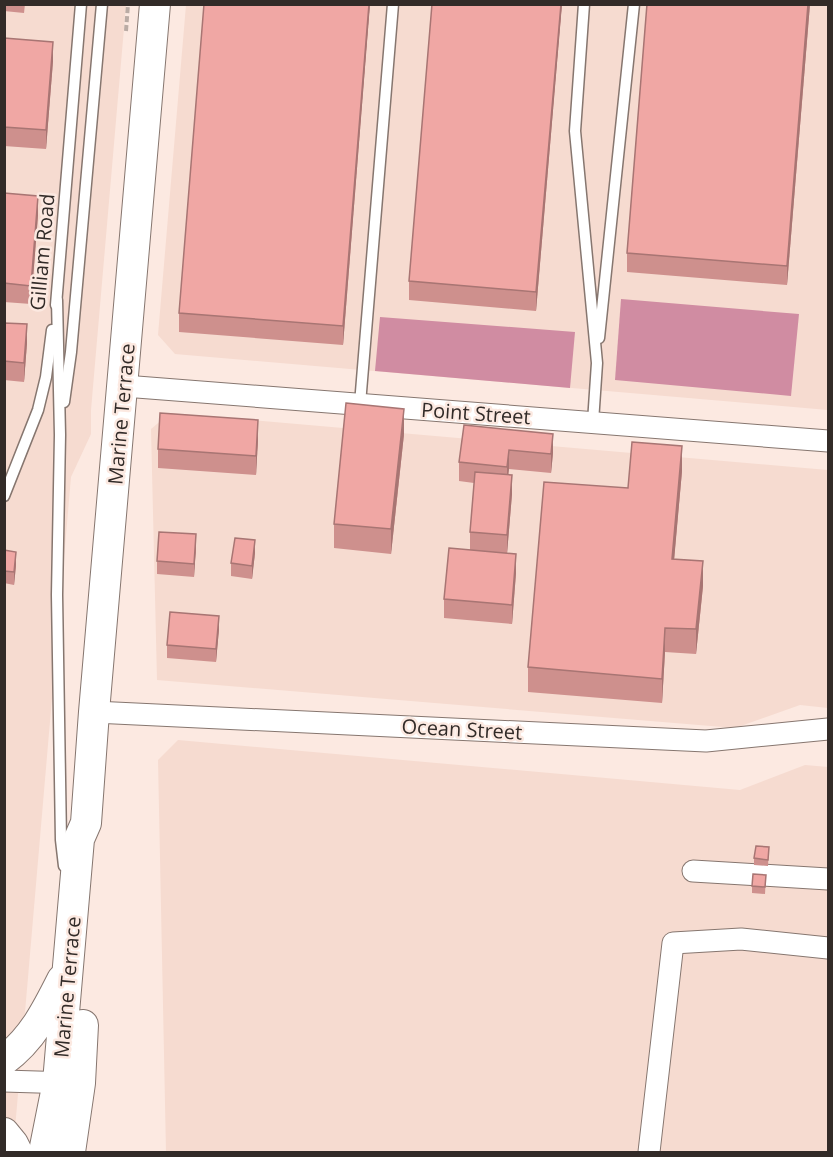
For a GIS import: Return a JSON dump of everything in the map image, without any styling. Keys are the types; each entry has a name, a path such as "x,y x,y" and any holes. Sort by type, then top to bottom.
{"main road":[{"name":"Marine Terrace","path":"70,1152 68,968 79,839 86,823 155,4"},
{"name":"Marine Terrace","path":"44,1152 69,1083 92,833 86,823"},
{"path":"4,1060 23,1043 44,1015 68,968"},
{"path":"4,1133 17,1152"}],"street":[{"name":"Point Street","path":"124,386 828,441"},
{"name":"Ocean Street","path":"94,712 706,741 828,729"},
{"path":"693,871 828,879"},
{"path":"649,1152 673,943 741,939 828,948"},
{"path":"4,1081 69,1083"}],"lane":[{"name":"Gilliam Road","path":"4,496 38,410 46,377 57,300 81,4"},
{"path":"60,435 71,352 102,4"},
{"path":"360,404 393,4"},
{"path":"584,4 575,132 597,363"},
{"path":"593,422 634,4"},
{"path":"57,300 60,435 57,595 61,840 64,872 75,902"}],"shaded area":[{"path":"5,5 126,5 91,410 91,434 71,477 13,1152 5,1152"},
{"path":"186,5 828,5 828,410 175,354 158,335"},
{"path":"621,299 799,314 791,396 615,380"},
{"path":"380,317 575,332 570,388 375,371"},
{"path":"170,413 828,470 828,708 800,705 735,728 157,680 151,429"},
{"path":"178,740 740,790 805,765 828,767 828,1152 166,1152 158,760"}],"building":[{"path":"204,4 369,4 343,326 179,313"},
{"path":"432,4 561,4 536,292 409,281"},
{"path":"647,4 808,4 787,266 627,253"},
{"path":"4,38 53,42 46,130 4,127"},
{"path":"4,193 38,196 31,286 4,283"},
{"path":"4,323 27,324 24,363 4,361"},
{"path":"346,403 404,409 391,529 334,524"},
{"path":"160,413 258,420 256,456 158,449"},
{"path":"464,425 553,434 551,454 509,450 507,467 459,462"},
{"path":"632,442 682,446 672,559 703,561 696,629 665,628 662,679 528,667 544,482 628,488"},
{"path":"475,472 512,475 507,535 470,532"},
{"path":"159,532 196,534 194,564 157,561"},
{"path":"235,538 255,540 252,566 231,563"},
{"path":"449,548 516,554 512,605 444,599"},
{"path":"4,550 16,552 14,572 4,571"},
{"path":"170,612 219,616 216,649 167,645"},
{"path":"756,846 769,847 768,860 754,858"},
{"path":"753,874 766,875 765,887 752,886"}]}
